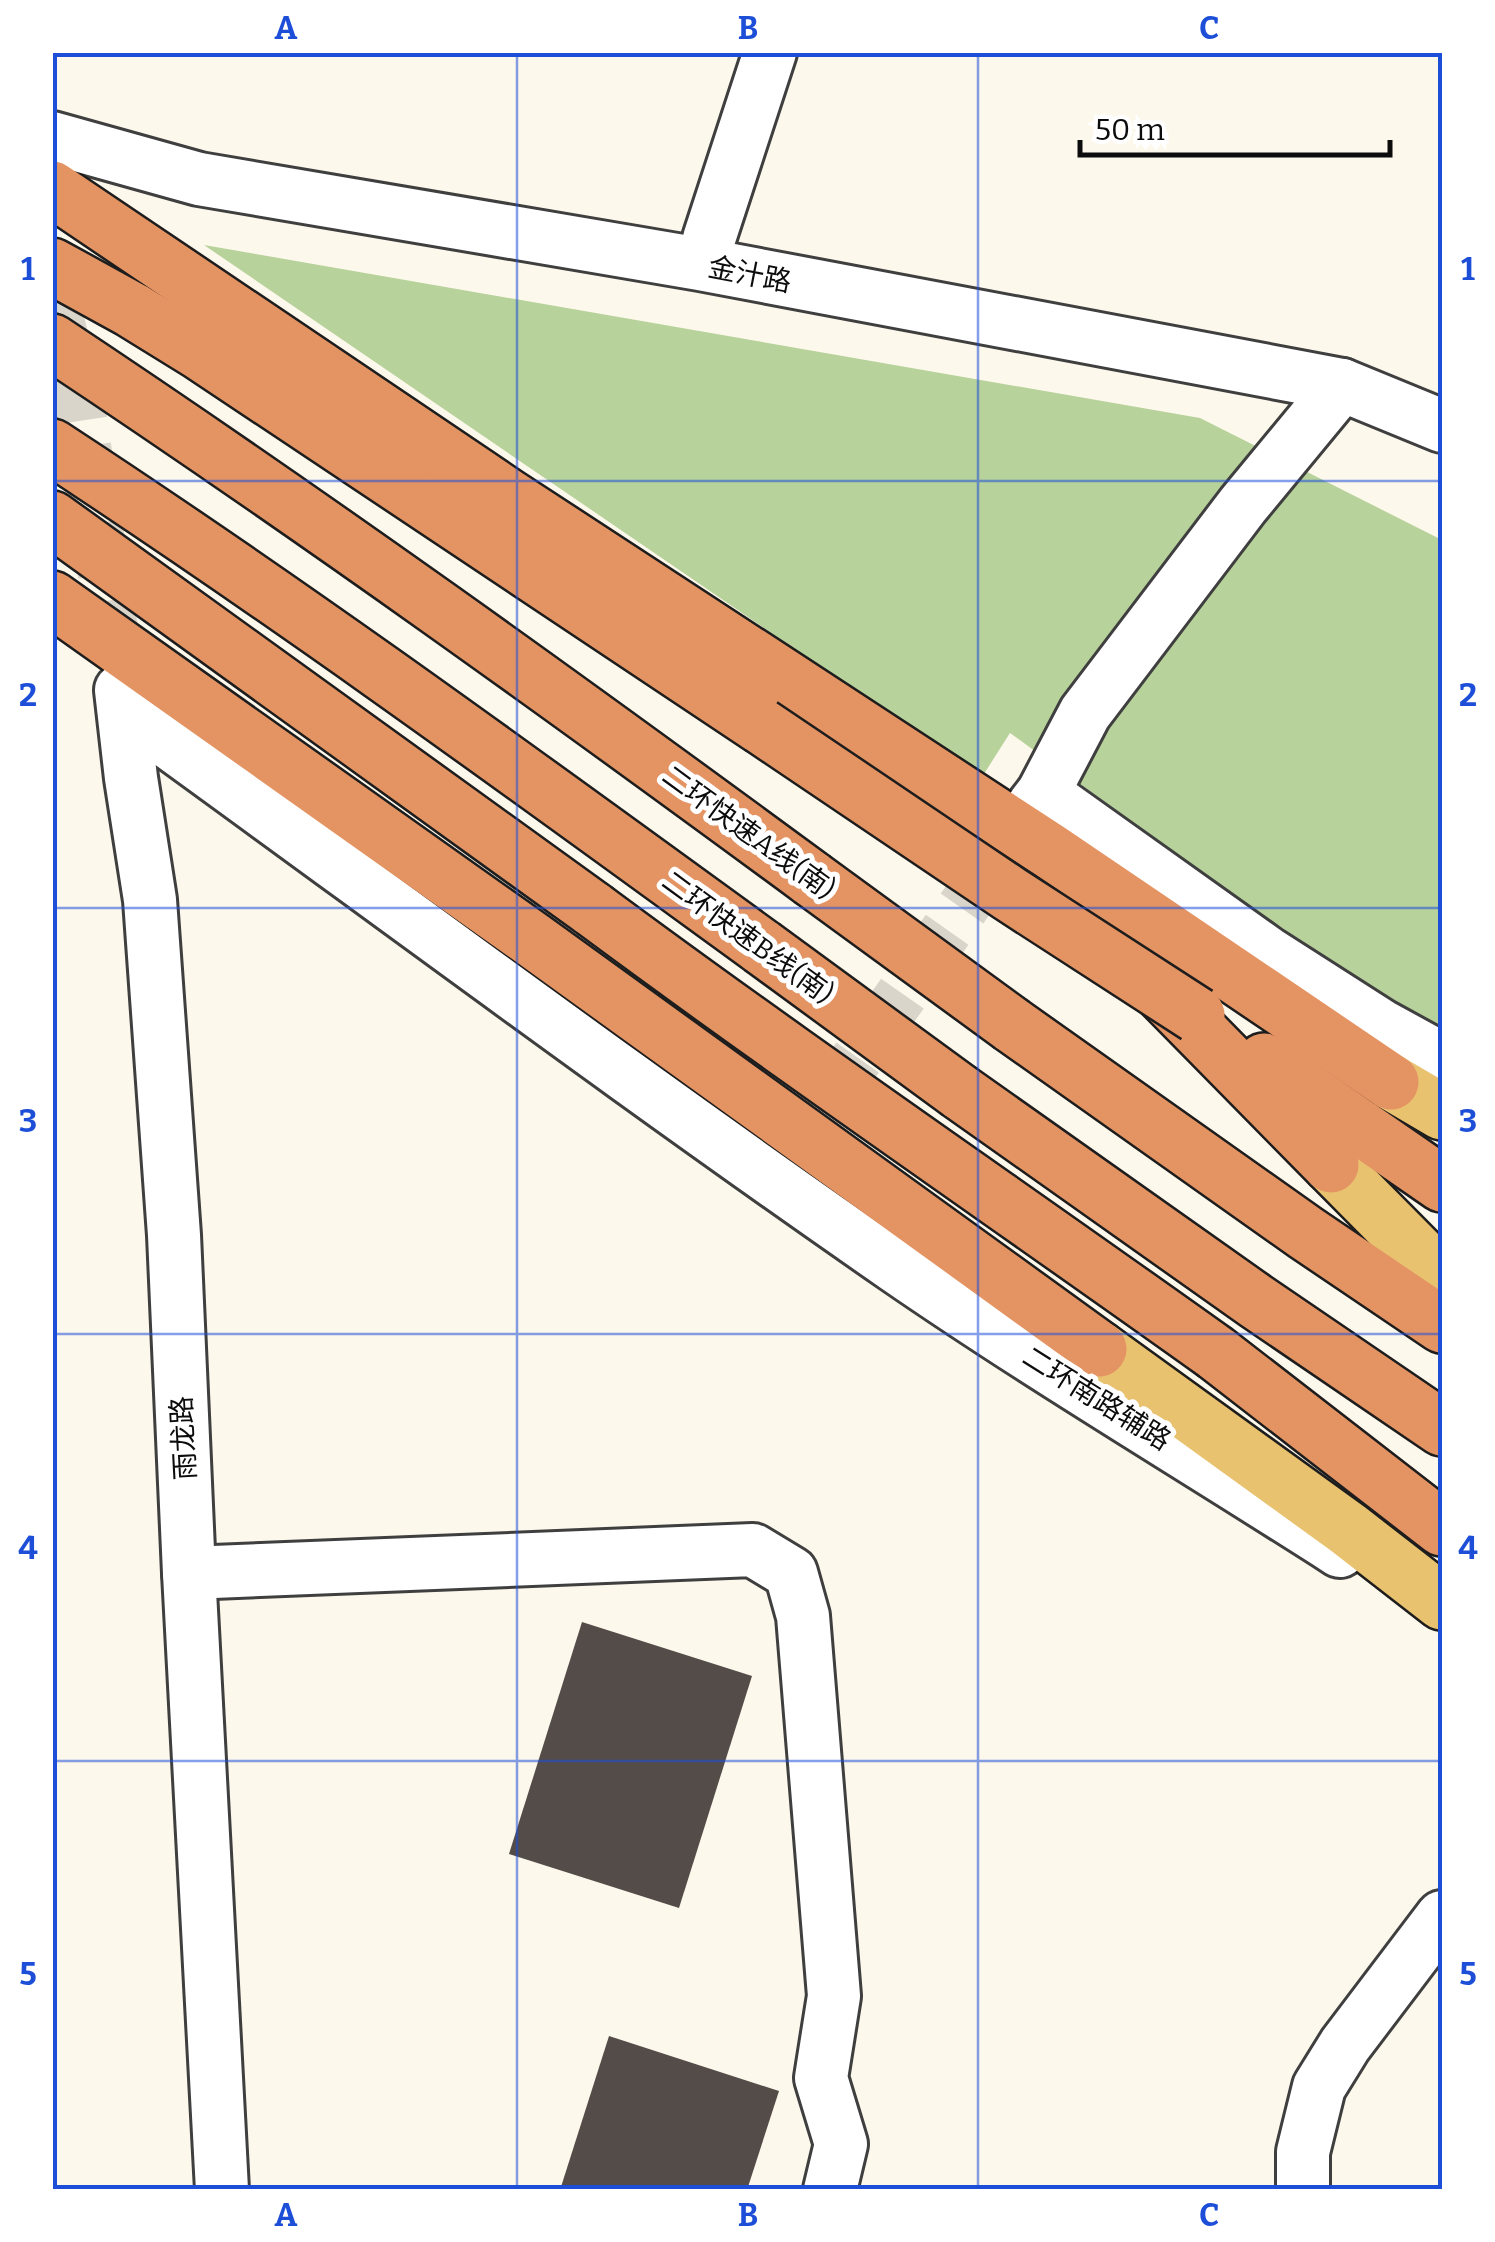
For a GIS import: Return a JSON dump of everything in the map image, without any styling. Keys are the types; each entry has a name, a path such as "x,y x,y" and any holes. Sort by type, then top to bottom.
{"highway":[{"path":"52,189 522,506 1050,850 1391,1082"},
{"path":"52,266 200,352 1197,1016 1442,1184"},
{"name":"二环快速A线(南)","path":"52,342 407,584 1012,1025 1442,1326"},
{"name":"二环快速B线(南)","path":"52,447 302,615 960,1092 1442,1428"},
{"path":"52,520 806,1065 1201,1342 1442,1528"},
{"path":"52,600 518,929 1098,1349"},
{"path":"792,681 868,734 1022,860 1170,1000 1331,1164"}],"main road":[{"path":"1391,1082 1442,1112"},
{"path":"1331,1164 1442,1278"},
{"path":"1098,1349 1322,1497 1442,1564"},
{"path":"1098,1349 1442,1602"}],"street":[{"path":"709,238 770,52"},
{"name":"金汁路","path":"52,138 199,179 719,268 1342,385 1439,418"},
{"path":"1342,385 1242,505 1084,713 1038,799 1269,954 1380,1025 1442,1059"},
{"name":"二环南路辅路","path":"123,699 1012,1344 1442,1620"},
{"name":"雨龙路","path":"123,699 152,920 174,1235 222,2190"},
{"path":"189,1573 753,1550 791,1574 802,1616 834,1996 821,2078 840,2144 830,2190"},
{"path":"1303,2190 1302,2152 1319,2087 1345,2045 1442,1917"}],"green space":[{"path":"204,245 1200,418 1442,540 1442,1038 1402,1018 1010,733 982,777"}],"building":[{"path":"582,1622 752,1676 679,1908 509,1854"},
{"path":"609,2036 779,2091 747,2190 560,2190"}],"tunnel":[{"path":"52,294 80,412 119,677"},
{"path":"783,1164 1010,840"}]}
